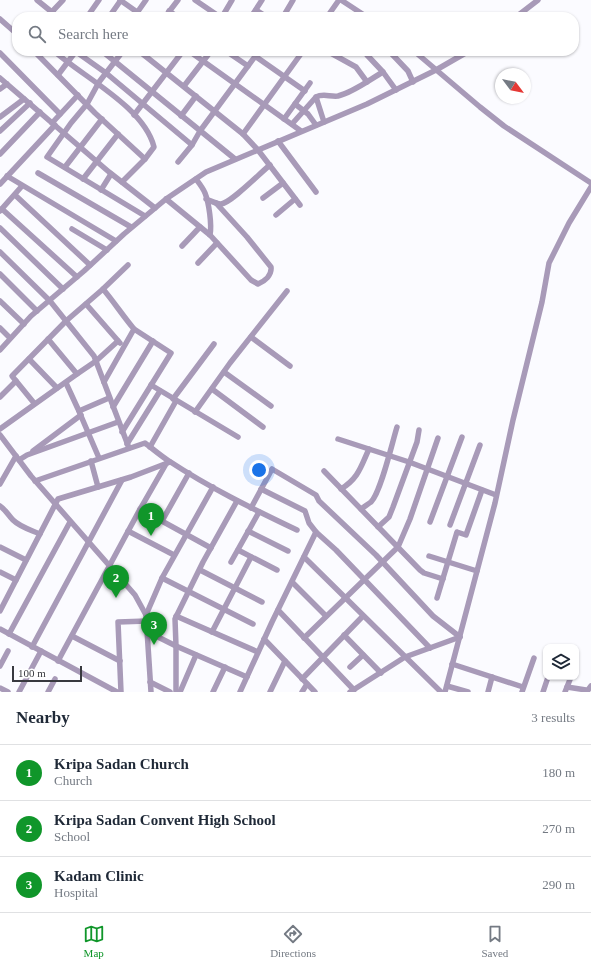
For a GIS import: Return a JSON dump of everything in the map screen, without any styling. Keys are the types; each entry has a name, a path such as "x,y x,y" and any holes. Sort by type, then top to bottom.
{"street":[{"path":"38,0 52,12 63,0"},
{"path":"91,12 99,0"},
{"path":"113,12 121,0 133,12"},
{"path":"137,12 146,0"},
{"path":"169,11 178,0"},
{"path":"224,12 232,0"},
{"path":"259,12 256,10 262,0"},
{"path":"287,12 293,0"},
{"path":"331,12 340,0 359,12"},
{"path":"522,12 538,0"},
{"path":"198,1 214,12"},
{"path":"0,19 12,30"},
{"path":"0,53 60,114"},
{"path":"39,56 102,119 145,159"},
{"path":"60,56 116,98 134,115 148,131 152,139 154,147 145,159 122,182"},
{"path":"58,75 71,56"},
{"path":"82,56 106,73 192,145"},
{"path":"109,56 181,116 236,159"},
{"path":"119,56 98,84 87,104 70,123 47,157 145,216"},
{"path":"145,56 243,134 270,165 300,206"},
{"path":"134,115 179,56"},
{"path":"196,56 301,131"},
{"path":"184,86 207,56"},
{"path":"233,56 248,66"},
{"path":"178,162 192,145 200,131 255,56 305,91"},
{"path":"243,134 299,56"},
{"path":"337,56 356,66 367,82"},
{"path":"369,56 396,90"},
{"path":"394,56 408,71 413,82"},
{"path":"420,56 504,126 591,183"},
{"path":"0,350 37,311 131,228 166,199 206,172 367,104 413,82 460,56"},
{"path":"292,124 319,95 333,96 343,94 383,72"},
{"path":"0,78 111,174 155,208"},
{"path":"284,119 310,83"},
{"path":"0,89 6,84"},
{"path":"0,184 78,95"},
{"path":"181,116 196,96"},
{"path":"316,97 324,122"},
{"path":"0,117 24,99"},
{"path":"0,131 30,103"},
{"path":"295,104 304,110 316,125"},
{"path":"0,154 40,112"},
{"path":"65,167 102,119"},
{"path":"83,179 118,134"},
{"path":"278,141 316,192"},
{"path":"206,199 216,203 225,203 270,165"},
{"path":"38,174 131,228"},
{"path":"102,190 111,174"},
{"path":"7,176 116,241"},
{"path":"196,179 205,193 210,224 210,235"},
{"path":"264,198 283,184"},
{"path":"22,186 1,210 77,277"},
{"path":"468,692 446,689 496,495 542,302 549,263 569,223 591,187"},
{"path":"15,195 90,265"},
{"path":"166,199 210,235 253,282 258,284 260,283 270,274 271,267 247,237 216,203"},
{"path":"276,215 295,199"},
{"path":"182,246 200,227"},
{"path":"0,228 63,289"},
{"path":"72,229 107,250"},
{"path":"198,263 217,243"},
{"path":"0,252 50,301 94,356 128,446"},
{"path":"34,404 12,376 66,321 128,265"},
{"path":"0,274 37,311"},
{"path":"103,289 134,329 171,353 122,432"},
{"path":"195,412 287,291"},
{"path":"0,301 24,324"},
{"path":"86,304 124,347"},
{"path":"0,328 10,338"},
{"path":"104,382 134,329"},
{"path":"251,337 290,366"},
{"path":"48,339 77,374"},
{"path":"0,429 96,361 118,341"},
{"path":"112,407 153,341"},
{"path":"150,447 175,400 214,344"},
{"path":"29,359 57,388"},
{"path":"224,372 271,406"},
{"path":"0,397 16,381"},
{"path":"66,382 99,458"},
{"path":"151,385 238,437"},
{"path":"212,388 263,427"},
{"path":"128,446 160,391"},
{"path":"27,455 80,413 109,398"},
{"path":"0,484 18,458 118,422"},
{"path":"361,509 371,502 374,497 383,475 397,427"},
{"path":"378,527 389,516 417,442 419,430"},
{"path":"0,435 35,481 135,595 146,618 151,692"},
{"path":"430,522 462,437"},
{"path":"304,638 398,547 410,519 438,438"},
{"path":"338,439 409,462 496,495"},
{"path":"35,481 128,446 144,443 168,463 189,473 237,501 297,530"},
{"path":"450,525 480,445"},
{"path":"341,489 356,477 369,449"},
{"path":"90,461 98,487"},
{"path":"0,611 3,598 16,580 58,500 122,480 168,463"},
{"path":"58,661 140,509 168,463"},
{"path":"251,508 272,469 316,494 319,501 382,562 433,616 460,637"},
{"path":"324,471 420,570 424,573 442,579"},
{"path":"162,521 189,473"},
{"path":"32,647 122,480"},
{"path":"146,618 162,578 213,487"},
{"path":"261,489 306,511 309,523 316,532 430,648"},
{"path":"437,598 457,532 466,535 482,490"},
{"path":"176,692 175,619 237,501"},
{"path":"0,506 6,510 14,521 40,534"},
{"path":"140,509 211,548"},
{"path":"231,562 259,512"},
{"path":"9,634 70,522"},
{"path":"128,531 174,555"},
{"path":"248,531 288,551"},
{"path":"240,692 316,532"},
{"path":"0,547 26,560"},
{"path":"238,550 277,570"},
{"path":"429,556 477,571"},
{"path":"212,632 251,557"},
{"path":"304,557 441,692"},
{"path":"200,570 262,602"},
{"path":"0,572 16,580"},
{"path":"162,578 253,624"},
{"path":"292,582 326,616"},
{"path":"278,610 323,657 352,691 405,657 460,637"},
{"path":"176,616 258,652"},
{"path":"302,679 363,616"},
{"path":"121,692 118,622 146,618"},
{"path":"0,629 117,692"},
{"path":"148,632 247,677"},
{"path":"344,635 381,673"},
{"path":"72,636 120,661"},
{"path":"264,639 314,692"},
{"path":"0,666 8,651"},
{"path":"19,692 41,651"},
{"path":"180,692 196,655"},
{"path":"350,667 363,655"},
{"path":"452,664 523,689 534,658"},
{"path":"270,692 285,661"},
{"path":"213,692 225,667"},
{"path":"488,692 492,677"},
{"path":"48,692 55,679"},
{"path":"542,692 547,680"},
{"path":"150,682 170,692"},
{"path":"302,692 307,684"},
{"path":"566,689 588,690 591,686"},
{"path":"0,688 8,692"}],"place":[{"name":"Kripa Sadan Church","path":"151,536"},
{"name":"Kripa Sadan Convent High School","path":"116,598"},
{"name":"Kadam Clinic","path":"154,645"}]}
